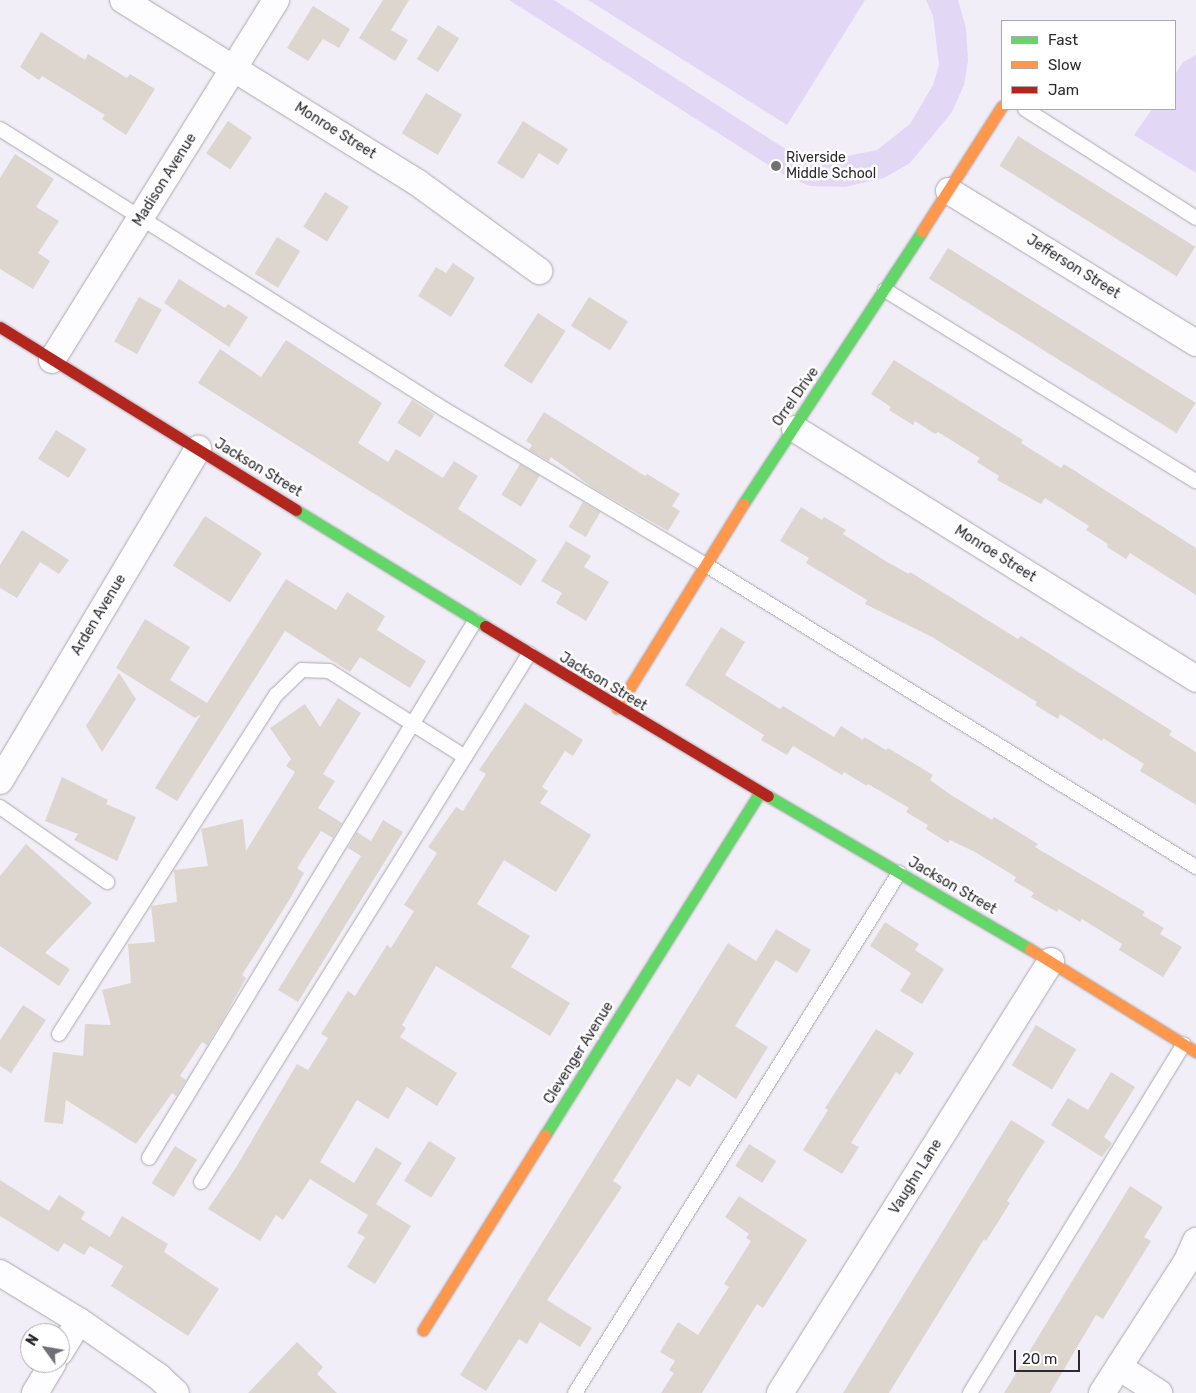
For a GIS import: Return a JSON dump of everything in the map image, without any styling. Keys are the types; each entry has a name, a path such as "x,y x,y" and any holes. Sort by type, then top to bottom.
{"street":[{"name":"Monroe Street","path":"123,0 418,183 539,271"},
{"name":"Madison Avenue","path":"52,360 276,0"},
{"name":"Orrel Drive","path":"617,708 762,473 795,429 1001,108"},
{"name":"Jefferson Street","path":"949,191 1196,343"},
{"name":"Jackson Street","path":"0,327 617,708 899,872 1192,1048"},
{"name":"Monroe Street","path":"795,429 1196,679"},
{"name":"Arden Avenue","path":"0,781 198,449"},
{"name":"Clevenger Avenue","path":"423,1330 760,792"},
{"name":"Vaughn Lane","path":"780,1393 1051,962"},
{"path":"1102,1393 1187,1261 1196,1241"},
{"path":"0,1272 78,1321 159,1377 176,1393"},
{"path":"70,1335 78,1321"},
{"path":"1119,1367 1159,1393"},
{"path":"35,1393 47,1373"}],"lane":[{"path":"1027,110 1196,218"},
{"path":"0,128 142,216 444,409 706,566 1196,866"},
{"path":"885,290 1196,481"},
{"path":"149,1158 474,621"},
{"path":"201,1182 529,654"},
{"path":"59,1034 276,694 302,670 329,671 465,756"},
{"path":"0,807 108,882"},
{"path":"575,1393 899,872"},
{"path":"970,1393 1192,1048"}],"shaded area":[{"path":"509,0 554,0 784,148 832,159 877,150 910,124 933,85 939,65 933,16 926,0 958,0 966,28 968,61 964,85 952,112 910,163 884,178 845,187 810,186 784,175"},
{"path":"588,0 865,0 787,125"},
{"path":"1196,55 1196,173 1134,135 1151,110 1176,110 1176,72 1183,62"}],"building":[{"path":"383,0 409,0 391,30 408,40 395,61 359,38"},
{"path":"313,6 350,29 339,48 323,39 308,61 287,48"},
{"path":"438,25 459,38 438,72 417,59"},
{"path":"41,32 85,60 88,54 127,78 130,74 155,89 126,135 102,119 105,115 42,76 39,80 20,67"},
{"path":"426,93 462,115 438,155 402,133"},
{"path":"228,121 252,137 230,170 206,153"},
{"path":"523,121 568,149 558,165 539,153 523,179 497,163"},
{"path":"1018,136 1195,247 1177,276 999,166"},
{"path":"15,154 54,179 36,207 59,221 38,253 50,261 33,289 0,269 0,178"},
{"path":"325,192 349,207 327,242 303,227"},
{"path":"277,237 300,251 278,288 255,274"},
{"path":"948,248 1196,403 1177,433 929,279"},
{"path":"453,263 475,278 451,317 418,296 436,267 446,273"},
{"path":"179,279 225,308 228,304 248,317 229,347 164,303"},
{"path":"139,297 162,310 137,354 114,342"},
{"path":"589,297 628,321 610,350 571,326"},
{"path":"538,313 566,331 531,384 504,366"},
{"path":"286,340 382,403 358,443 388,462 396,449 443,478 454,461 478,476 458,509 537,560 521,586 198,383 220,349 261,377"},
{"path":"894,360 1023,440 1021,443 1061,468 1064,464 1196,548 1196,595 1130,553 1126,559 1107,547 1108,544 1086,530 1089,526 1045,498 1041,504 997,480 999,476 977,462 980,458 938,432 935,434 915,421 913,425 889,410 891,407 871,394"},
{"path":"412,400 435,415 420,437 397,423"},
{"path":"544,412 645,476 647,474 680,494 672,506 680,511 668,531 592,487 551,457 549,461 529,450 532,445 526,441"},
{"path":"56,430 87,449 69,478 38,459"},
{"path":"520,464 540,476 521,507 501,495"},
{"path":"583,502 600,512 586,537 568,527"},
{"path":"801,507 822,520 824,517 846,530 843,534 887,562 909,574 910,572 1018,639 1021,636 1172,731 1169,735 1196,752 1196,805 1140,771 1144,764 1103,738 1102,741 1060,714 1058,719 1035,705 1037,702 932,637 865,604 867,600 806,563 809,558 780,541"},
{"path":"205,516 262,553 230,603 173,565"},
{"path":"22,530 69,560 59,574 40,562 17,598 0,588 0,565"},
{"path":"566,541 591,556 584,567 609,582 586,621 556,603 562,593 541,581"},
{"path":"286,579 336,610 347,592 385,616 377,630 426,661 410,688 360,657 350,672 285,631 177,801 155,788 201,714 195,718 116,668 145,619 190,647 170,680 207,703"},
{"path":"721,627 745,642 725,675 780,709 783,706 834,737 841,726 863,740 864,737 886,750 888,748 933,775 930,780 951,795 992,820 994,817 1038,844 1035,847 1145,912 1142,915 1164,928 1160,934 1182,947 1163,977 1119,950 1122,944 1082,919 1080,922 1059,909 1057,912 1031,897 1034,893 1014,881 1016,877 975,852 950,840 948,843 926,829 928,825 906,812 909,808 844,772 842,775 793,746 787,755 761,740 764,735 685,685"},
{"path":"119,673 136,699 102,752 86,726"},
{"path":"338,698 361,713 323,774 335,781 318,808 342,823 333,838 321,831 297,868 304,873 242,975 246,978 222,1021 207,1045 202,1042 180,1076 186,1080 176,1096 172,1093 136,1144 66,1100 63,1124 44,1122 53,1052 83,1056 85,1024 111,1025 102,990 131,983 128,944 155,942 151,906 177,902 174,870 208,866 201,829 243,819 246,851 295,772 286,766 291,759 270,728 305,704 320,727"},
{"path":"525,703 583,740 573,756 565,751 542,787 548,791 540,803 591,835 556,892 504,860 477,904 530,936 511,967 570,1003 550,1036 436,966 402,1025 406,1028 400,1037 457,1073 437,1106 407,1087 388,1119 357,1100 320,1162 354,1183 376,1147 402,1163 376,1204 411,1226 375,1284 347,1267 365,1237 357,1233 368,1215 310,1179 283,1220 276,1215 260,1241 208,1209 235,1169 297,1064 308,1070 328,1038 321,1034 348,991 355,996 387,945 391,948 414,911 404,905 437,853 428,847 456,807 463,811 486,774 479,770"},
{"path":"62,777 108,800 106,804 136,817 117,861 74,840 78,834 45,821"},
{"path":"383,820 403,832 298,1002 278,990 361,856 348,848 357,832 371,841"},
{"path":"26,844 92,903 45,953 70,969 59,986 0,946 0,876"},
{"path":"885,922 919,944 915,950 944,969 922,1004 900,991 911,973 870,946"},
{"path":"776,929 811,950 797,973 776,960 735,1026 768,1047 736,1099 698,1074 690,1087 677,1079 613,1181 622,1187 547,1300 592,1328 580,1347 540,1322 527,1344 519,1339 486,1391 460,1375 728,943 756,961"},
{"path":"23,1005 46,1020 11,1073 0,1066 0,1040"},
{"path":"1036,1025 1076,1049 1052,1089 1012,1065"},
{"path":"876,1029 914,1053 900,1075 896,1072 851,1143 859,1147 842,1174 803,1150 828,1110 825,1108"},
{"path":"1111,1072 1135,1087 1104,1137 1112,1143 1102,1157 1051,1125 1068,1098 1088,1110"},
{"path":"1011,1120 1045,1141 1007,1201 1010,1203 986,1241 984,1239 889,1393 843,1393"},
{"path":"429,1141 456,1158 431,1198 404,1181"},
{"path":"749,1144 776,1161 762,1183 735,1166"},
{"path":"175,1146 197,1160 174,1197 152,1183"},
{"path":"0,1180 49,1211 59,1195 85,1212 81,1219 110,1237 122,1216 168,1244 164,1252 219,1289 188,1336 111,1286 123,1266 90,1246 84,1255 64,1243 58,1252 0,1216"},
{"path":"1130,1186 1163,1207 1144,1237 1151,1241 1103,1319 1096,1315 1050,1393 1004,1393"},
{"path":"739,1196 807,1240 763,1308 757,1304 702,1393 661,1393 674,1373 669,1370 675,1361 660,1352 678,1322 698,1335 729,1287 724,1284 751,1241 746,1238 749,1234 725,1217"},
{"path":"297,1342 323,1367 317,1374 337,1393 248,1393"}],"traffic: fast":[{"path":"743,504 922,231"},
{"path":"296,510 485,626"},
{"path":"545,1135 760,792"},
{"path":"768,796 1030,949"}],"traffic: slow":[{"path":"922,231 1001,108"},
{"path":"617,708 743,504"},
{"path":"1030,949 1196,1052"},
{"path":"423,1330 545,1135"}],"traffic: jam":[{"path":"0,327 296,510"},
{"path":"485,626 768,796"}],"place":[{"name":"Riverside Middle School","path":"776,166"}]}
